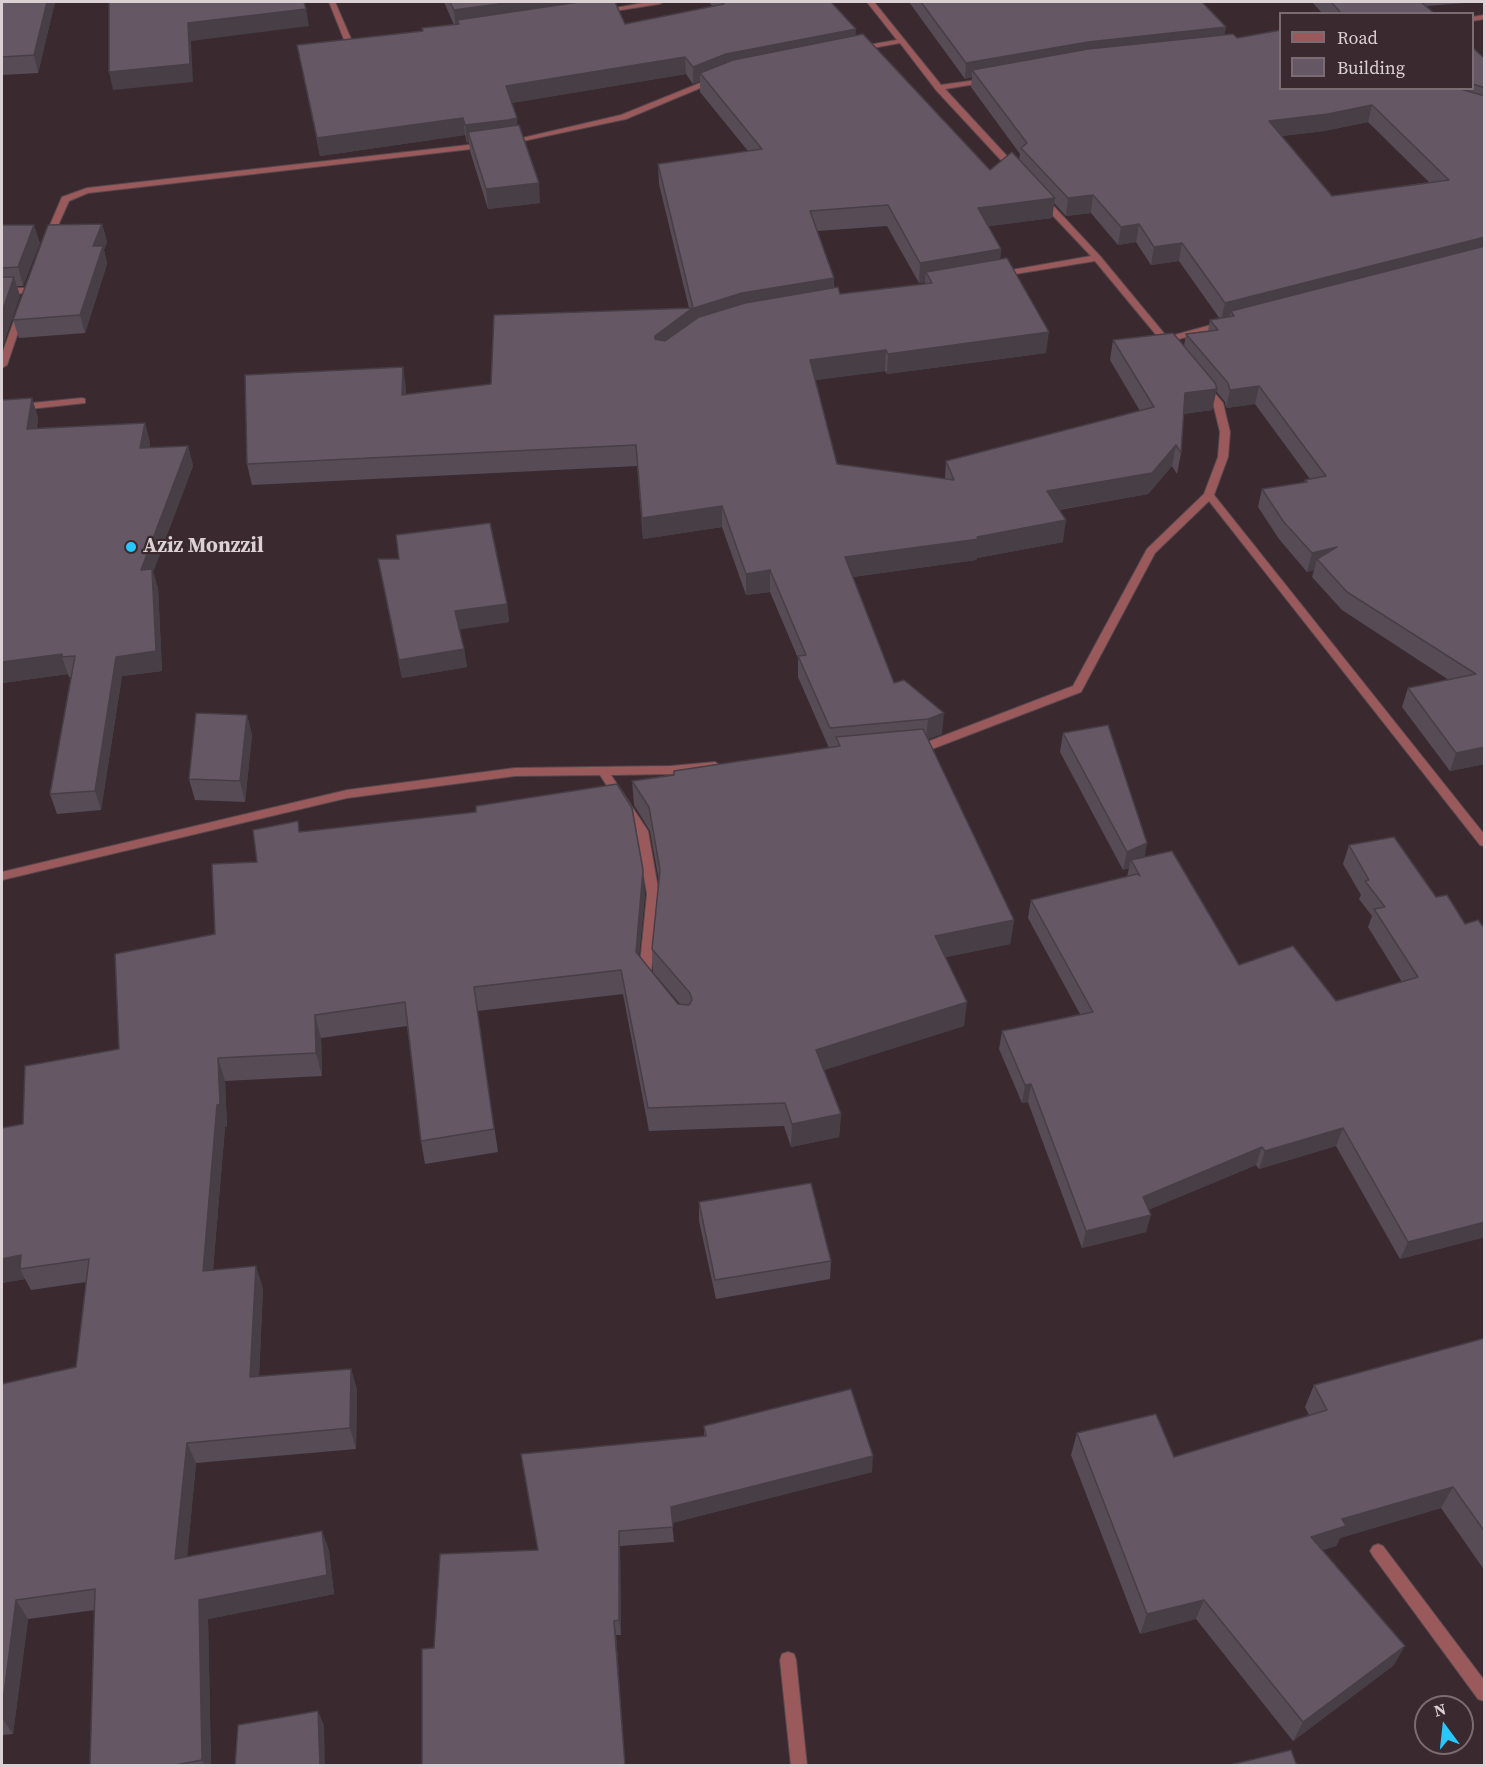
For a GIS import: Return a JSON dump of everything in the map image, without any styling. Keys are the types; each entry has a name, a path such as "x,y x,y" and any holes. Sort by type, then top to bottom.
{"street":[{"path":"332,2 348,40 357,48 373,47"},
{"path":"596,12 659,2"},
{"path":"871,2 939,88 1026,182"},
{"path":"844,52 901,41"},
{"path":"939,88 995,78"},
{"path":"44,249 65,199 87,191 510,142 623,117 719,79"},
{"path":"1034,190 1097,258 1180,358"},
{"path":"994,276 1097,258"},
{"path":"2,365 36,270"},
{"path":"2,291 28,291"},
{"path":"1165,340 1233,322"},
{"path":"905,748 928,746 1077,689 1151,551 1209,495 1223,457 1225,432 1218,403 1196,376"},
{"path":"2,409 82,401"},
{"path":"1209,495 1485,842"},
{"path":"2,876 347,794 515,772 670,770 729,764"},
{"path":"603,771 642,831 653,894 645,974 658,990"},
{"path":"1378,1551 1485,1693"},
{"path":"788,1660 799,1766"}],"building":[{"path":"2,2 47,2 34,55 2,57"},
{"path":"109,2 304,2 306,9 188,23 190,64 109,72"},
{"path":"450,2 513,2 454,10"},
{"path":"579,2 615,2 625,24 724,4 722,2 831,2 856,29 726,54 693,67 685,57 506,86 517,118 508,120 465,125 463,118 317,138 297,45 423,31 422,28 459,24 457,20"},
{"path":"921,2 1202,2 1226,27 1088,42 966,63"},
{"path":"1331,2 1421,2 1433,12 1340,12"},
{"path":"1279,30 1279,90 1464,90 1485,96 1485,237 1225,303 1182,243 1154,247 1139,224 1121,227 1093,195 1068,198 1021,148 1027,143 972,70 1088,49 1233,34 1237,38","holes":["1372,105 1449,180 1332,196 1269,121 1328,114"]},
{"path":"863,34 990,170 1012,152 1055,198 978,208 1001,249 920,263 888,205 810,211 834,278 742,293 691,309 655,336 655,339 665,341 699,317 745,303 838,287 840,294 932,283 926,272 1007,258 1049,332 888,354 886,350 810,360 837,464 954,480 946,461 1154,407 1113,340 1173,333 1215,383 1217,389 1185,393 1181,453 1176,445 1152,473 1047,491 1066,520 977,537 979,539 845,557 894,683 904,680 944,713 928,719 830,728 798,656 806,655 770,570 746,574 722,506 642,518 636,445 247,464 245,375 403,367 402,395 491,384 494,315 693,308 658,164 762,149 700,73 733,60"},
{"path":"1474,49 1485,59 1485,88 1474,84"},
{"path":"519,125 539,183 486,189 468,132"},
{"path":"102,224 93,246 103,246 80,315 13,320 48,225"},
{"path":"2,225 34,225 18,267 2,268"},
{"path":"1485,246 1485,747 1456,753 1408,688 1476,674 1347,592 1317,559 1337,547 1312,553 1283,521 1262,489 1307,482 1305,480 1326,476 1259,386 1230,390 1228,383 1186,334 1218,330 1210,320 1234,316 1231,311"},
{"path":"2,277 14,277 2,312"},
{"path":"32,398 27,429 145,423 140,448 188,446 141,570 152,569 156,651 116,657 95,791 50,794 75,656 62,657 62,654 2,662 2,400"},
{"path":"490,523 507,604 455,611 464,649 399,660 378,559 399,559 396,535"},
{"path":"196,713 247,715 240,781 189,779"},
{"path":"1108,725 1147,843 1127,852 1063,733"},
{"path":"923,729 1014,920 935,936 967,1002 816,1050 841,1114 792,1124 785,1103 648,1108 621,970 474,987 494,1129 421,1141 405,1002 315,1015 316,1053 218,1058 220,1104 217,1105 203,1271 256,1266 250,1377 351,1369 350,1428 187,1443 175,1559 322,1531 327,1575 199,1600 202,1760 170,1766 90,1766 95,1589 16,1600 2,1709 2,1384 76,1367 89,1259 20,1269 21,1255 2,1259 2,1128 23,1124 25,1066 119,1049 115,954 215,934 212,864 257,862 253,830 298,821 299,832 476,812 476,806 617,784 632,808 643,870 636,952 678,1004 689,1005 692,1000 690,993 652,949 660,870 649,807 632,781 674,775 674,771 840,746 836,737"},
{"path":"1394,837 1436,897 1447,895 1465,924 1478,920 1485,929 1485,1222 1408,1242 1343,1128 1265,1151 1262,1147 1143,1197 1151,1215 1086,1231 1031,1084 1025,1085 1002,1031 1093,1012 1031,900 1137,874 1140,876 1131,860 1172,851 1239,965 1293,946 1336,1001 1418,977 1374,909 1385,907 1365,881 1369,880 1349,845"},
{"path":"811,1183 831,1261 715,1280 699,1202"},
{"path":"1485,1338 1485,1532 1453,1487 1342,1519 1346,1526 1311,1537 1405,1646 1303,1722 1204,1600 1147,1614 1077,1433 1156,1414 1174,1457 1327,1410 1314,1385"},
{"path":"851,1389 873,1456 671,1507 673,1527 619,1531 619,1620 614,1621 625,1766 422,1766 422,1649 434,1648 440,1554 538,1550 521,1454 706,1436 704,1426"},
{"path":"318,1711 320,1766 235,1766 238,1725"},
{"path":"1291,1750 1297,1766 1226,1766"}],"place":[{"name":"Aziz Monzzil","path":"131,547"}]}
